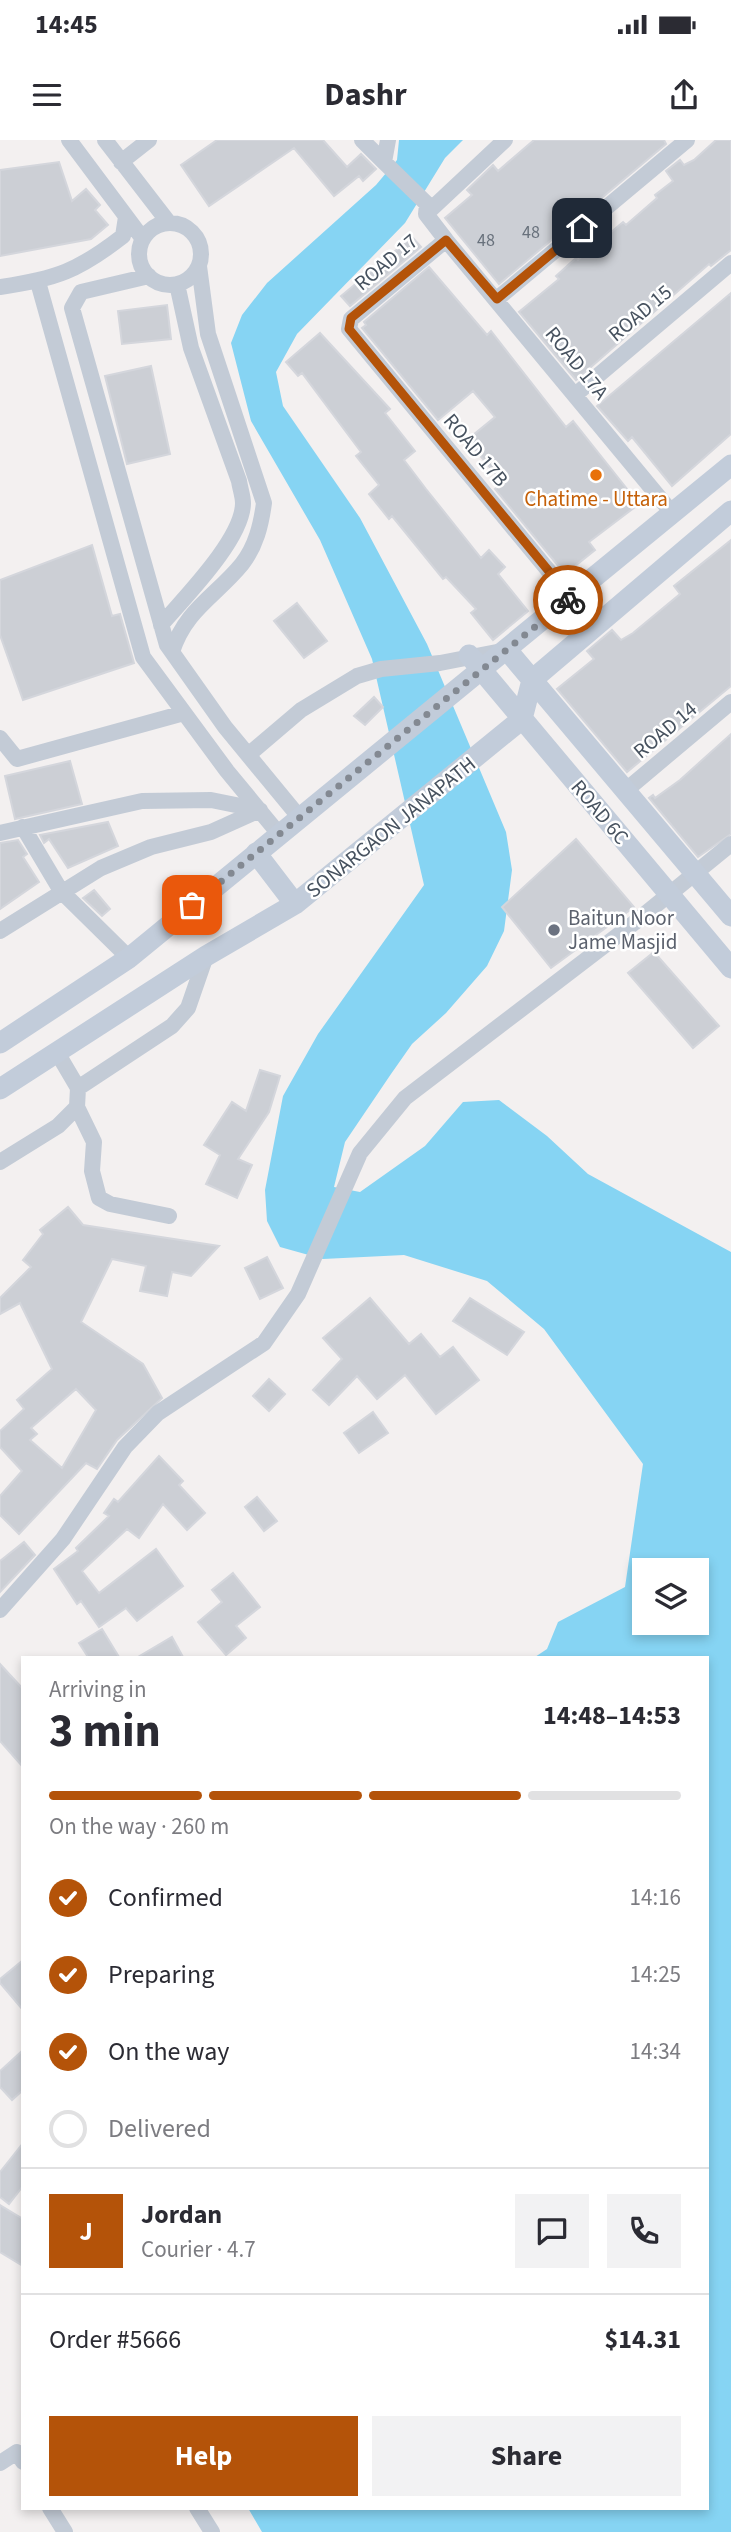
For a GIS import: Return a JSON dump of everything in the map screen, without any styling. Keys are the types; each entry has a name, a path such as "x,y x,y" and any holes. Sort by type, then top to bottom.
{"main road":[{"path":"0,1043 129,958 460,688 475,663 507,650 731,465"},
{"path":"522,719 532,680 731,511"},
{"name":"ROAD 6C","path":"507,650 731,916"},
{"name":"ROAD 6C","path":"475,663 731,968"},
{"name":"SONARGAON JANAPATH","path":"0,1089 206,956 295,904 522,719"},
{"path":"256,853 295,904"}],"street":[{"path":"69,140 143,239"},
{"path":"105,140 169,223"},
{"path":"121,162 149,140"},
{"path":"362,140 427,209"},
{"path":"385,164 388,140"},
{"name":"ROAD 17","path":"349,329 351,318 446,240 427,209 505,140"},
{"path":"497,299 687,140"},
{"path":"0,287 38,282 85,265 123,236 126,216"},
{"path":"149,276 140,258 143,239 150,231 169,223 179,224 196,236 201,256 199,266 208,334 264,503 261,527 242,563 179,630 172,652"},
{"name":"ROAD 17A","path":"446,240 673,514"},
{"name":"ROAD 15","path":"575,395 731,263"},
{"path":"199,266 186,280 177,284 167,284 149,276 81,292 72,308 161,625 172,652 248,755 300,818"},
{"path":"38,282 144,657 184,713 279,834"},
{"path":"161,625 212,566 239,521 243,504 239,481 191,348 177,284"},
{"name":"ROAD 17B","path":"349,329 571,598"},
{"path":"248,755 301,710 357,676 381,669 440,663 475,663"},
{"name":"ROAD 14","path":"625,791 731,702"},
{"path":"0,738 17,759 184,713"},
{"path":"0,833 142,801 211,800 260,810"},
{"path":"0,931 101,868 150,847 211,832 260,810"},
{"path":"23,827 61,891 129,958"},
{"path":"0,1610 63,1539 125,1447 158,1413 264,1343 298,1294 360,1153 405,1098 634,923 731,844"},
{"path":"78,1088 172,1026 188,1008 206,956"},
{"path":"58,1054 78,1088 77,1107 94,1142 92,1171 99,1198 110,1204 169,1216"},
{"path":"0,1161 58,1126 77,1107"},
{"path":"0,2463 17,2452 21,2459"},
{"path":"52,2510 65,2532"},
{"path":"198,2510 212,2532"}],"water":[{"path":"399,140 463,140 445,158 405,223 297,334 276,372 283,406 360,518 427,644 506,832 512,870 504,931 487,966 446,1013 412,1044 391,1074 345,1142 334,1187 360,1192 425,1146 463,1102 499,1100 547,1136 588,1174 731,1252 731,2532 262,2532 249,2510 709,2510 709,1656 536,1656 547,1649 558,1622 625,1587 643,1464 544,1329 487,1281 404,1255 323,1259 280,1247 267,1221 265,1190 283,1096 318,1034 424,885 372,659 320,540 251,421 231,343 242,315 267,283 376,185 397,160"}],"building":[{"path":"217,140 323,140 347,167 361,154 376,169 363,181 359,176 334,196 294,148 209,206 181,165"},
{"path":"534,140 664,140 666,144 499,284 445,218 472,195 467,190 493,165 498,171"},
{"path":"716,140 731,140 731,250 711,266 709,264 576,380 519,312 559,279 556,276 576,258 578,260 623,222 626,225 657,198 655,195 673,181 666,171 680,160 684,165 694,160"},
{"path":"59,162 72,201 86,189 100,205 95,210 108,225 91,239 0,256 0,170"},
{"path":"412,237 421,247 350,306 341,296"},
{"path":"429,267 487,335 491,331 566,427 573,421 639,504 589,542 595,550 565,574 495,489 503,483 467,440 495,417 473,391 438,420 362,328 366,325 364,322"},
{"path":"731,293 731,434 672,486 632,437 628,441 597,406"},
{"path":"167,305 171,339 122,344 118,311"},
{"path":"320,333 390,409 385,413 415,451 404,460 426,489 481,558 489,550 505,567 498,574 528,611 493,640 471,613 476,609 446,577 443,579 392,516 389,519 369,494 379,485 356,456 361,452 302,373 298,376 286,362"},
{"path":"151,366 170,454 127,464 105,376"},
{"path":"731,540 731,686 627,772 557,689 594,659 587,651 612,630 621,640 633,633 680,594 674,586"},
{"path":"92,545 112,616 120,614 134,663 23,700 0,635 0,580"},
{"path":"297,603 327,641 304,658 274,621"},
{"path":"374,697 383,707 365,725 354,716"},
{"path":"731,734 731,834 698,857 649,798 653,795 655,798 680,780"},
{"path":"70,761 82,804 15,819 5,776"},
{"path":"108,822 118,846 68,868 49,839 44,843 40,835"},
{"path":"576,839 634,907 551,968 502,907"},
{"path":"18,840 27,854 23,857 39,882 0,909 0,843"},
{"path":"94,890 110,909 102,916 83,898"},
{"path":"654,952 719,1026 693,1048 628,973"},
{"path":"260,1070 280,1076 269,1112 238,1159 252,1165 237,1198 206,1184 220,1155 204,1145 232,1102 246,1111"},
{"path":"68,1207 83,1225 219,1246 191,1276 172,1272 167,1296 140,1291 146,1266 112,1259 81,1322 143,1364 162,1398 117,1440 97,1469 86,1463 19,1534 0,1515 0,1496 22,1471 0,1447 0,1431 24,1409 17,1400 52,1369 20,1303 0,1314 0,1298 31,1267 23,1260 43,1234 40,1230","holes":["76,1389 96,1410 62,1468 30,1440 37,1434 31,1428"]},
{"path":"267,1257 283,1288 260,1299 245,1268"},
{"path":"370,1298 409,1344 421,1334 440,1357 453,1347 479,1380 436,1414 405,1375 377,1399 357,1376 329,1405 313,1390 342,1359 323,1338"},
{"path":"470,1298 524,1332 507,1355 453,1321"},
{"path":"269,1379 285,1394 269,1411 253,1396"},
{"path":"373,1412 388,1433 359,1453 344,1433"},
{"path":"159,1456 183,1481 179,1485 205,1513 187,1530 163,1504 139,1538 127,1529 82,1571 99,1593 156,1549 183,1586 137,1621 126,1608 99,1627 81,1601 77,1604 54,1569 78,1551 76,1548 109,1516 104,1513 114,1499 118,1502"},
{"path":"257,1497 277,1521 264,1531 245,1507"},
{"path":"24,1542 35,1555 0,1592 0,1561"},
{"path":"233,1573 260,1607 236,1626 246,1638 226,1655 198,1622 222,1602 212,1590"},
{"path":"102,1629 118,1656 87,1656 79,1643"},
{"path":"172,1637 182,1656 140,1656"},
{"path":"0,1664 21,1687 21,1765 0,1741"},
{"path":"21,1962 21,2008 0,1983 0,1979"},
{"path":"21,2052 21,2092 12,2100 0,2087 0,2071"},
{"path":"21,2146 21,2189 9,2204 0,2197 0,2172"},
{"path":"0,2205 21,2218 21,2265 0,2252"}],"way so far":[{"path":"192,905 568,600"}],"place":[{"name":"Chatime - Uttara","path":"596,475"},
{"name":"Baitun Noor Jame Masjid","path":"554,930"}],"route":[{"path":"568,600 571,598 349,329 351,318 446,240 497,299 582,228"}]}
